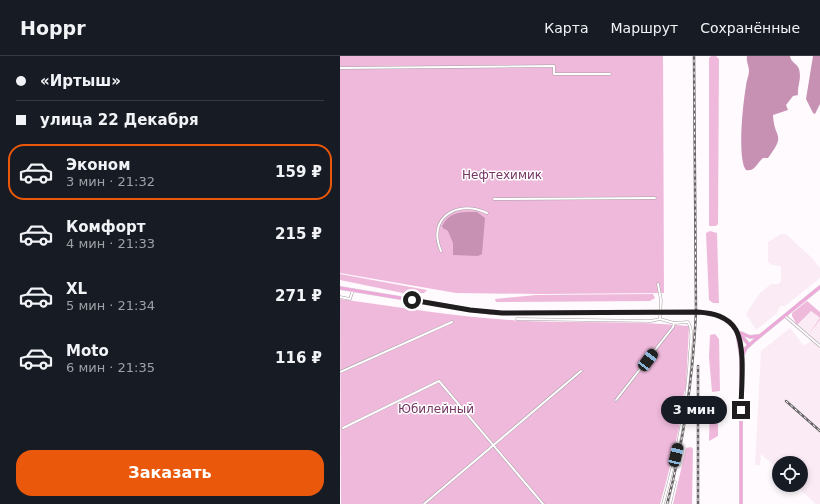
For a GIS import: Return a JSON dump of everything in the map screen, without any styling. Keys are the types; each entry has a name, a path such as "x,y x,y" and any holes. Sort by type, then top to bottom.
{"main road":[{"path":"741,358 749,345 820,287"},
{"path":"340,288 491,312 710,313 725,319 749,345"},
{"path":"735,329 741,334 750,337 762,334"},
{"path":"735,329 739,339 741,358 741,504"}],"street":[{"path":"340,68 554,66 554,74 610,74"},
{"path":"494,199 655,198"},
{"path":"441,250 436,235 442,219 448,213 455,210 477,209 487,213"},
{"path":"658,284 660,319"},
{"path":"340,297 350,299 353,290"},
{"path":"785,316 820,346"},
{"path":"517,319 651,321 660,319 674,323 685,321 690,325 690,362 681,432 663,504"},
{"path":"340,372 452,322"},
{"path":"616,400 670,331 674,323"},
{"path":"424,504 581,372"},
{"path":"342,428 439,381 543,504"},
{"path":"670,504 676,482"}],"shaded area":[{"path":"747,56 790,56 798,67 800,73 798,95 793,96 786,105 788,110 773,115 775,129 778,136 777,144 768,158 763,158 752,170 746,170 743,164 741,143 743,105 749,75"},
{"path":"813,56 820,56 820,104 815,114 813,113 806,99"},
{"path":"462,212 477,212 485,218 482,254 478,256 453,255 453,243 448,231 442,226 448,218 454,214"},
{"path":"781,234 786,234 813,259 820,268 820,278 785,306 780,306 777,313 756,330 746,314 759,294 771,284 779,284 781,281 781,266 772,265 768,262 768,242"},
{"path":"811,311 820,319 809,334 797,325"},
{"path":"820,321 820,504 816,504 803,492 808,492 808,456 772,456 772,464 761,454 760,465 755,465 761,351 790,328 804,346 811,341 807,336"}],"green space":[{"name":"Нефтехимик","path":"340,56 663,56 664,293 456,293 340,273"},
{"path":"711,56 716,56 719,59 718,224 716,226 709,226 709,58"},
{"path":"710,231 717,233 719,303 713,303 709,300 706,233"},
{"path":"340,274 427,290 424,293 403,293 340,280"},
{"path":"653,294 655,298 650,301 496,302 495,299 536,295"},
{"name":"Юбилейный","path":"340,299 445,314 509,320 644,323 689,326 686,388 683,396 681,418 669,472 660,504 341,504"},
{"path":"807,301 820,312 820,318 811,311 797,325 792,313"},
{"path":"820,318 820,320 809,334"},
{"path":"715,334 719,339 720,391 712,392 709,357 710,335"},
{"path":"710,400 718,400 718,436 709,441"},
{"path":"691,447 693,449 692,504 673,504 686,448"}],"railway":[{"path":"667,504 683,433 695,337 694,56"},
{"path":"698,366 698,504"},
{"path":"786,401 820,431"}],"route":[{"path":"412,300 491,312 698,312 718,315 730,323 738,334 741,358 741,410"}]}
